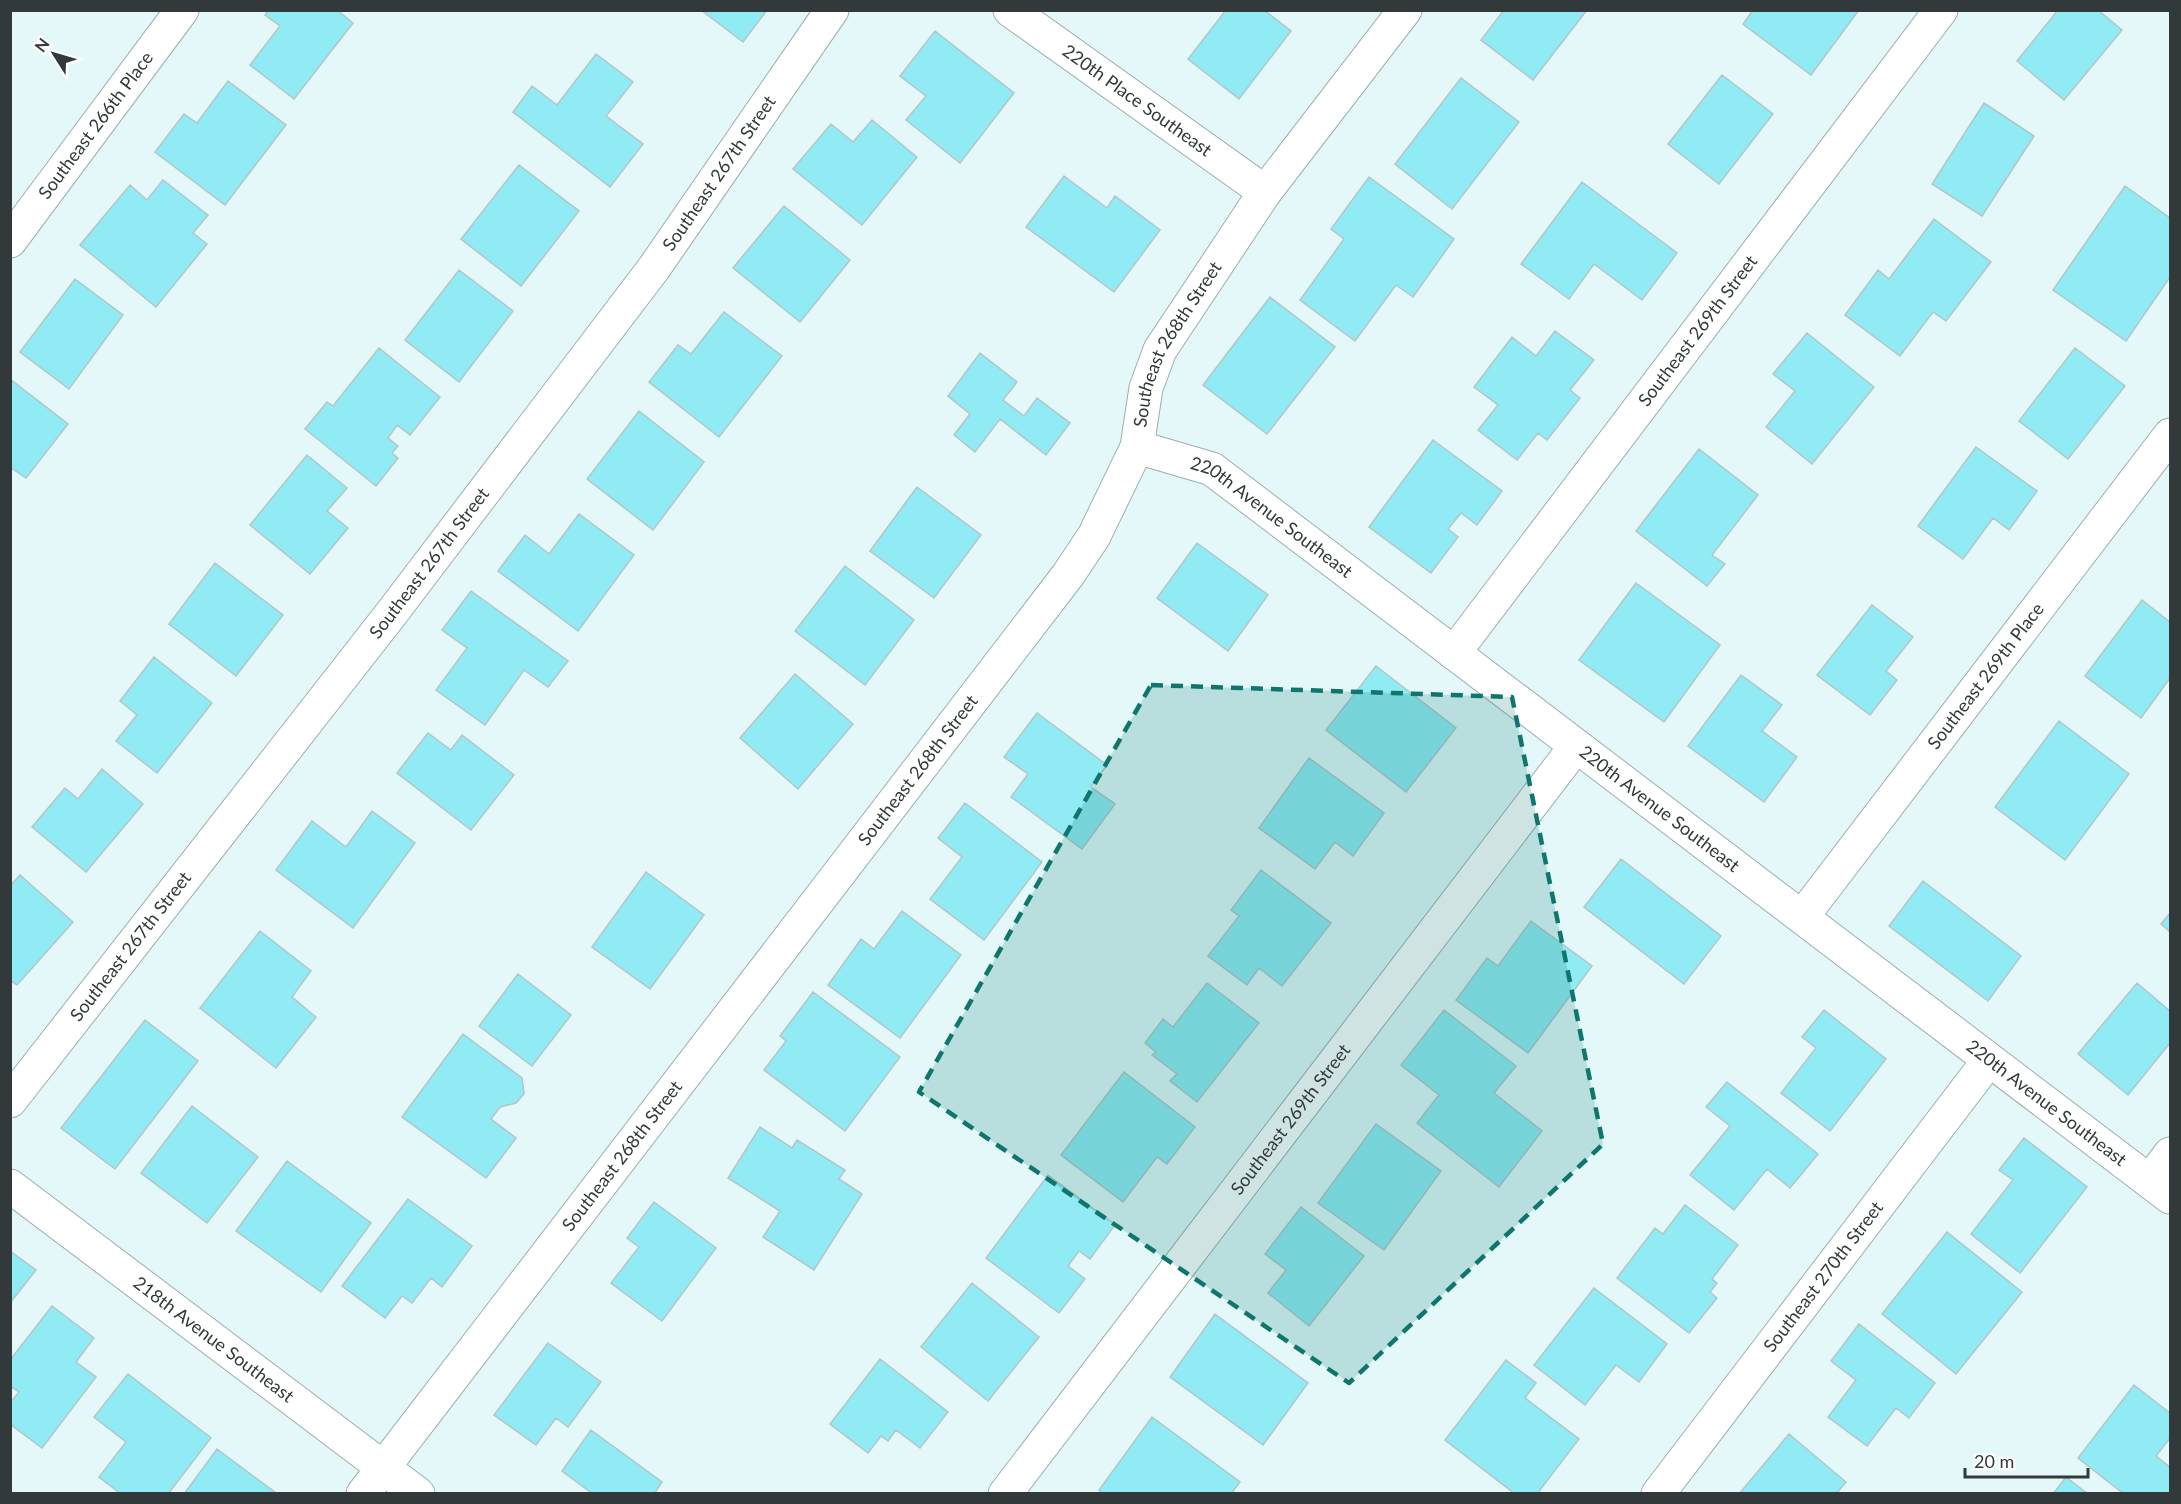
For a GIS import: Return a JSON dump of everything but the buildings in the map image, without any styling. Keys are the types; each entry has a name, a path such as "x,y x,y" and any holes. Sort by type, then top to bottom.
{"street":[{"name":"Southeast 266th Place","path":"10,242 182,10"},
{"name":"Southeast 267th Street","path":"10,1101 398,605 654,268 832,10"},
{"name":"220th Place Southeast","path":"1010,10 1265,192"},
{"name":"Southeast 268th Street","path":"363,1494 1068,575 1094,536 1137,447 1146,388 1160,350 1265,192 1405,10"},
{"name":"Southeast 269th Street","path":"1454,653 1941,10"},
{"name":"Southeast 269th Place","path":"1802,918 2170,435"},
{"name":"220th Avenue Southeast","path":"1137,447 1212,469 2160,1189"},
{"name":"Southeast 269th Street","path":"1005,1494 1576,746"},
{"name":"Southeast 270th Street","path":"1658,1494 1989,1060"},
{"path":"2160,1189 2170,1154"},
{"name":"218th Avenue Southeast","path":"10,1186 418,1494"}],"highlighted area":[{"path":"1151,685 1512,697 1603,1144 1349,1383 919,1092"}]}
